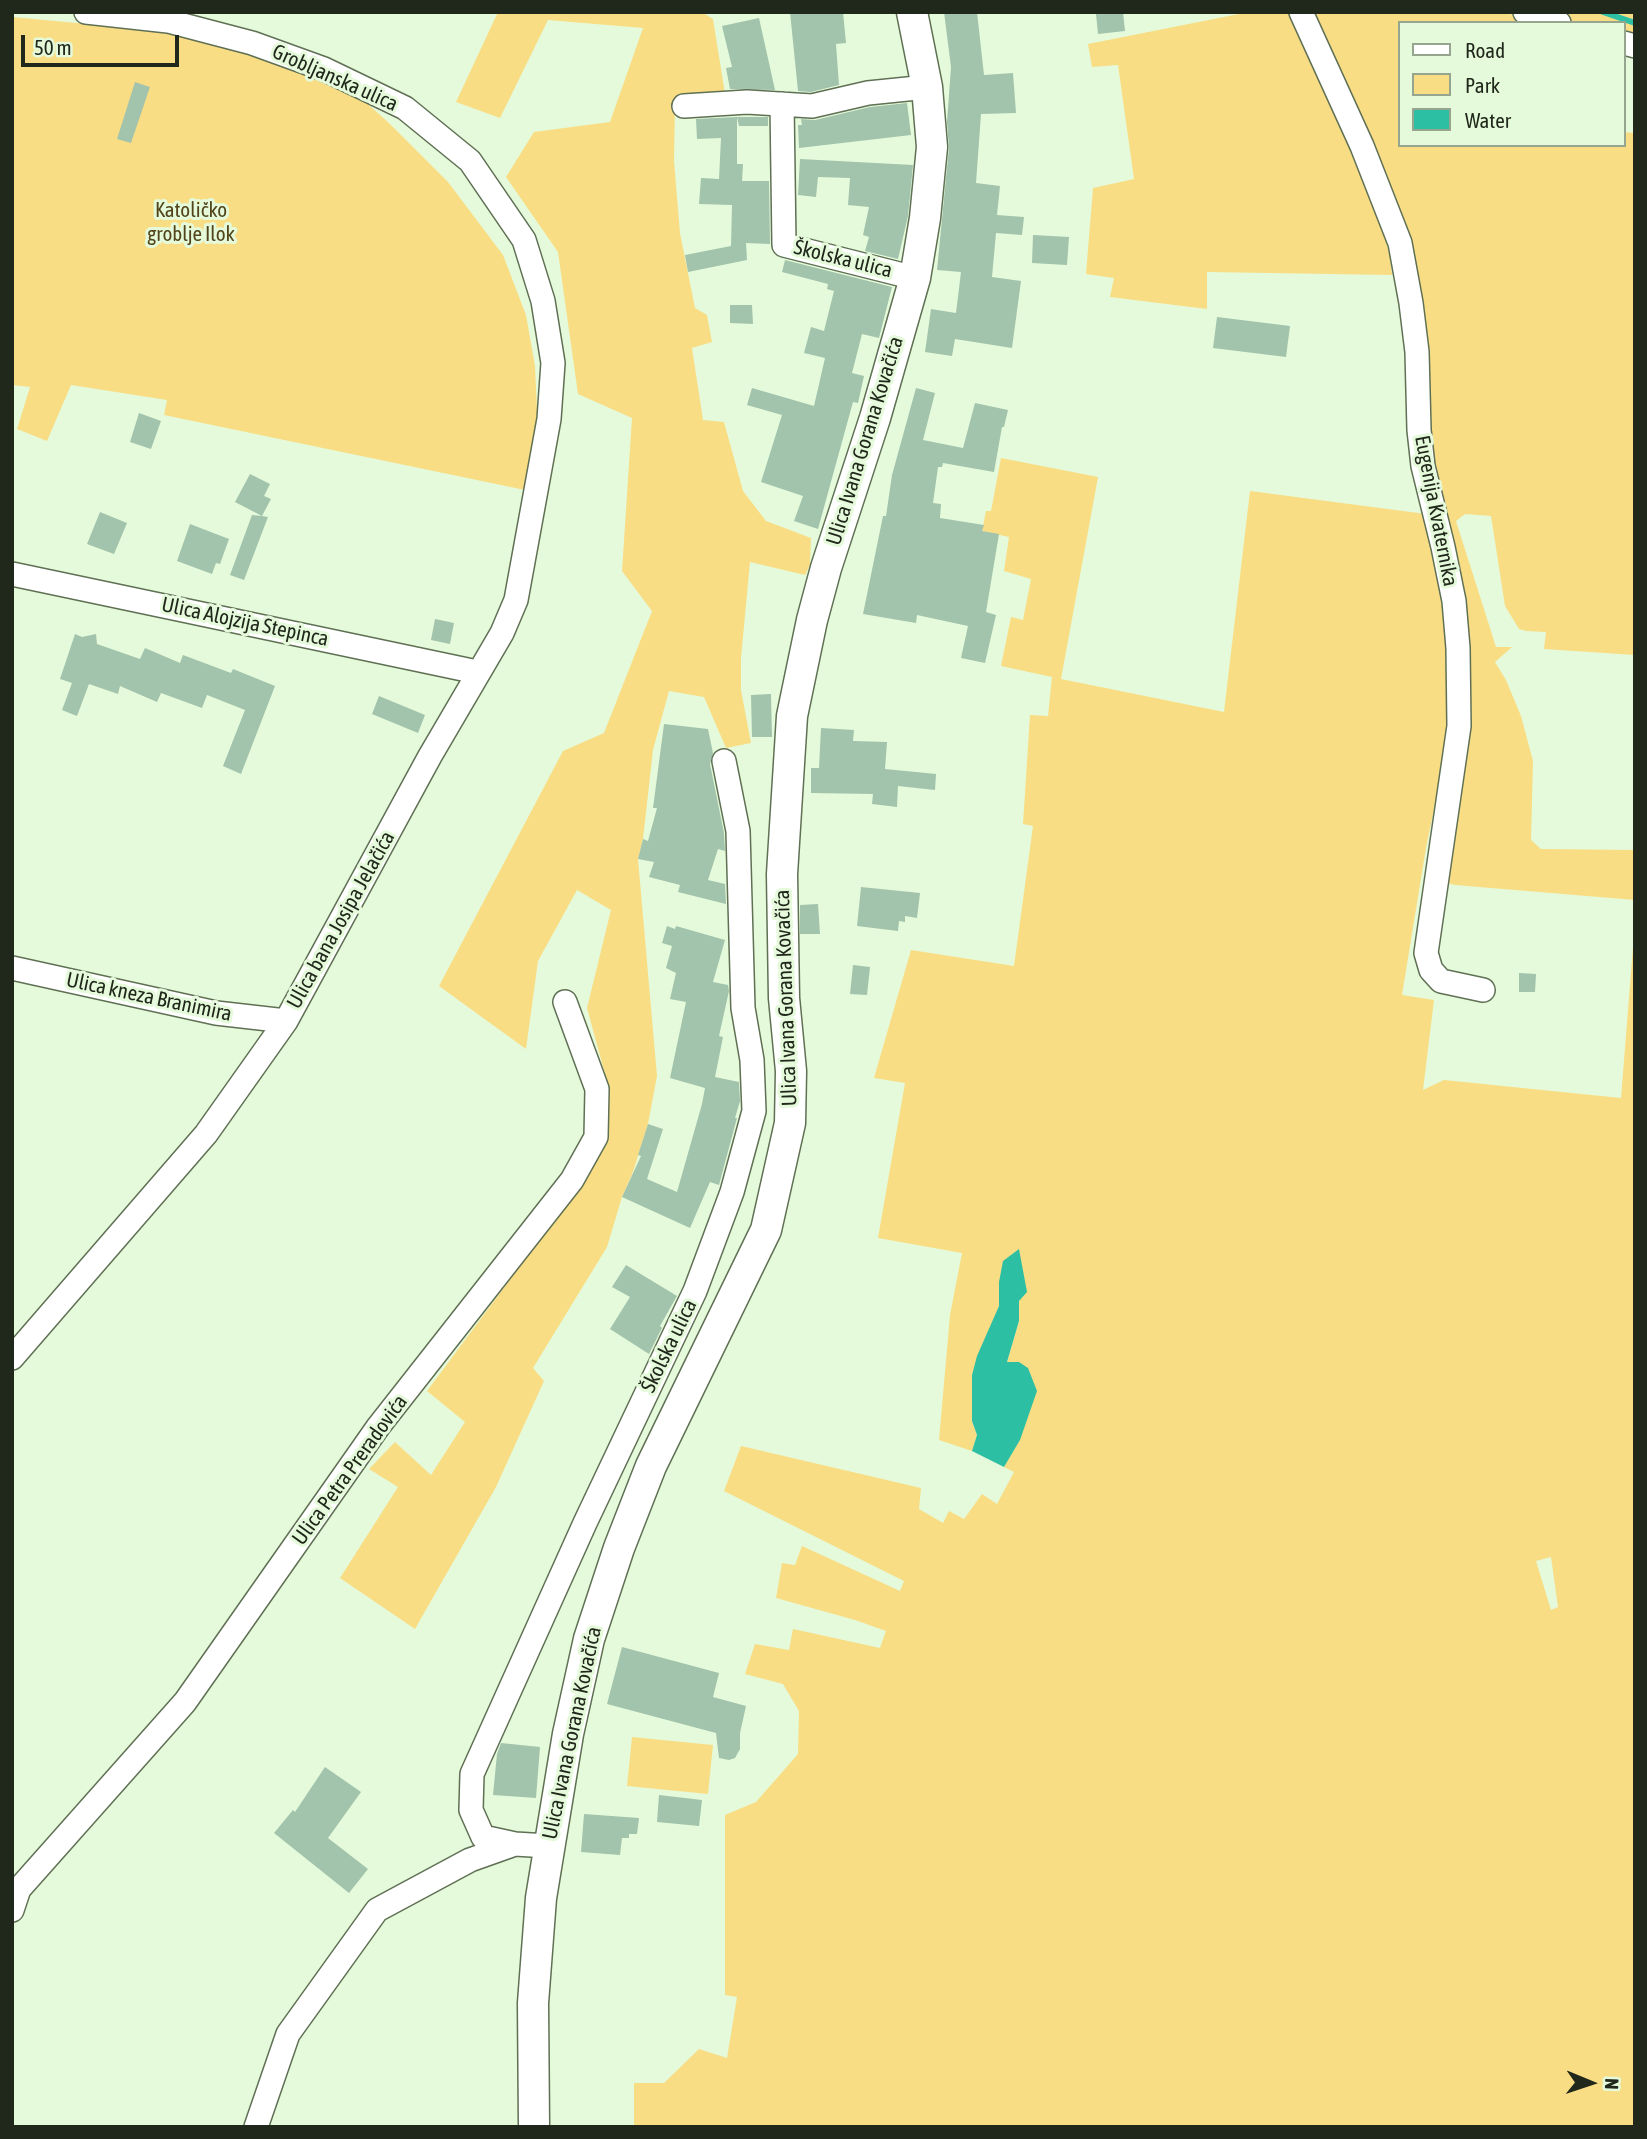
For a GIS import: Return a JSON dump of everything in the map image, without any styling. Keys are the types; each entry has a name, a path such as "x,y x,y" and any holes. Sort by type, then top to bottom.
{"main road":[{"name":"Ulica Ivana Gorana Kovačića","path":"534,2127 535,1963 548,1846 589,1639 619,1548 651,1465 766,1230 790,1123 791,1071 782,940 782,874 792,716 826,568 875,418 915,278 925,218 932,146 928,86 912,12"}],"street":[{"name":"Grobljanska ulica","path":"86,12 167,17 324,69 405,108 470,161 524,240 543,301 553,363 549,419"},
{"name":"Eugenija Kvaternika","path":"1301,12 1362,146 1403,255 1417,352 1419,430 1423,466 1454,601 1458,648 1459,726 1426,953 1431,970 1441,981 1483,989"},
{"path":"1525,12 1553,21"},
{"path":"684,106 747,102 812,106 868,93 928,86"},
{"name":"Školska ulica","path":"782,104 784,244 915,278"},
{"name":"Ulica bana Josipa Jelačića","path":"12,1358 206,1134 286,1021 477,672 502,633 516,600 549,419"},
{"name":"Ulica Alojzija Stepinca","path":"12,574 477,672"},
{"name":"Školska ulica","path":"548,1846 515,1844 483,1837 471,1810 472,1774 584,1523 695,1291 732,1192 754,1111 752,1060 743,1008 738,831 724,761"},
{"name":"Ulica kneza Branimira","path":"12,968 216,1013 286,1021"},
{"name":"Ulica Petra Preradovića","path":"12,1910 19,1889 185,1702 379,1427 572,1180 596,1137 597,1089 565,1002"},
{"path":"256,2127 288,2034 377,1910 470,1860 515,1844"}],"green space":[{"path":"498,12 702,12 713,19 725,94 675,101 674,161 680,233 695,308 707,315 712,342 692,348 703,420 724,422 743,491 766,521 811,538 810,565 805,575 750,562 741,658 741,690 751,743 726,748 704,697 669,691 653,750 643,839 638,859 657,1076 648,1124 607,1247 533,1368 544,1381 496,1487 415,1629 340,1578 398,1487 369,1469 395,1442 431,1475 465,1422 427,1391 584,1180 607,1123 605,1074 587,1008 611,910 577,890 538,961 526,1049 439,986 563,751 604,733 652,611 622,571 632,418 578,394 558,252 506,177 534,132 610,122 643,28 548,20 500,118 456,102"},
{"path":"1249,12 1293,12 1380,218 1392,275 1207,272 1207,309 1110,297 1114,278 1086,274 1093,188 1134,179 1118,65 1092,67 1088,44"},
{"path":"1307,12 1504,12 1531,21 1398,21 1398,147 1626,147 1626,132 1635,133 1635,655 1544,649 1546,632 1519,629 1505,606 1491,516 1465,514 1456,521 1496,647 1512,647 1495,662 1506,680 1521,716 1533,761 1531,840 1541,849 1635,850 1635,900 1455,885 1439,881 1462,749 1425,451 1415,312"},
{"path":"1544,12 1635,12 1635,41 1626,39 1626,21 1571,21"},
{"name":"Katoličko groblje Ilok","path":"12,17 213,39 319,77 361,98 389,123 448,182 503,255 526,315 535,366 538,432 525,490 164,415 167,400 71,385 47,441 17,429 30,387 12,385"},
{"path":"1001,458 1098,477 1061,679 1224,712 1250,491 1426,514 1439,569 1451,666 1447,746 1426,848 1402,995 1434,1000 1423,1090 1444,1080 1621,1098 1635,922 1635,2127 634,2125 634,2083 664,2083 699,2049 727,2058 737,1997 725,1995 725,1815 756,1802 798,1754 799,1711 783,1684 745,1674 755,1644 789,1650 793,1629 880,1648 886,1631 776,1598 782,1563 795,1565 802,1546 900,1591 904,1581 724,1491 741,1446 921,1488 919,1509 943,1523 949,1511 964,1519 982,1494 997,1504 1014,1472 1004,1467 1020,1439 1007,1362 1019,1321 1019,1301 999,1282 999,1306 972,1375 972,1421 977,1435 972,1451 939,1440 950,1315 962,1253 878,1238 905,1083 874,1078 911,950 1014,966 1033,826 1023,824 1030,715 1048,716 1052,677 1001,666 1011,617 1023,620 1031,579 1004,571 1009,537 982,531 986,511 991,511","holes":["1551,1557 1558,1607 1551,1610 1536,1561"]},
{"path":"632,1737 713,1745 708,1794 627,1786"}],"water":[{"path":"1019,1249 1027,1292 1019,1301 1019,1321 1007,1362 1019,1362 1028,1368 1037,1391 1020,1440 1004,1467 972,1451 977,1435 972,1421 972,1375 977,1356 999,1306 999,1282 1003,1261"}],"building":[{"path":"790,12 843,12 846,43 836,44 839,85 811,92 798,91"},
{"path":"944,12 977,12 984,75 1013,73 1016,113 981,114 976,183 1000,186 997,215 1024,217 1022,235 996,233 992,277 1021,281 1012,348 955,339 952,356 925,352 931,309 956,313 961,272 937,270 949,148 947,122 951,67"},
{"path":"1123,12 1125,31 1098,34 1096,14"},
{"path":"759,18 775,90 730,89 726,68 732,67 722,26"},
{"path":"135,82 150,87 131,143 117,139"},
{"path":"907,103 911,135 799,148 798,125 802,125 801,119 815,120 870,107"},
{"path":"737,117 737,164 743,164 742,181 769,181 770,244 746,243 747,260 688,272 685,255 731,246 732,205 699,204 701,178 719,179 721,138 697,139 696,119"},
{"path":"737,117 768,117 768,126 739,126"},
{"path":"800,159 913,165 908,216 898,259 865,251 869,237 863,235 869,207 848,205 850,178 818,177 816,197 798,195"},
{"path":"1033,235 1069,237 1067,265 1032,263"},
{"path":"785,260 892,287 879,338 862,334 852,373 864,376 858,403 853,402 818,529 794,521 803,496 761,482 782,415 747,405 752,388 814,406 825,358 804,353 811,327 824,331 834,291 827,289 828,284 782,272"},
{"path":"730,305 752,305 753,324 730,323"},
{"path":"1217,317 1290,326 1286,357 1213,348"},
{"path":"916,388 935,393 923,440 963,448 975,403 1008,410 1002,427 994,472 943,463 942,467 938,467 933,503 941,504 940,518 984,525 982,531 999,534 986,612 996,615 985,663 961,658 968,626 917,615 916,623 863,614 883,516 886,516 892,475"},
{"path":"139,413 161,421 151,449 130,442"},
{"path":"250,474 270,484 264,496 271,499 262,516 235,502"},
{"path":"100,512 127,523 114,554 87,544"},
{"path":"252,515 268,517 244,580 230,575"},
{"path":"190,524 229,539 220,564 216,563 212,574 177,561"},
{"path":"435,619 454,623 450,644 431,640"},
{"path":"75,634 82,637 96,634 97,644 140,659 145,648 180,663 183,655 231,673 233,669 275,686 241,774 223,766 245,710 207,695 202,708 161,693 157,702 120,686 118,694 89,684 77,716 62,710 72,683 60,679"},
{"path":"771,694 772,737 752,737 751,695"},
{"path":"379,696 425,715 418,733 372,714"},
{"path":"664,724 708,729 713,753 710,764 725,851 718,849 708,880 725,884 726,904 678,892 680,885 649,877 654,862 638,859 643,839 648,841 657,808 653,808"},
{"path":"821,728 854,730 853,741 887,742 885,769 936,774 935,790 898,786 897,807 872,804 873,794 811,793 811,768 819,768"},
{"path":"861,887 920,893 917,918 905,916 905,922 899,921 898,931 857,926"},
{"path":"818,904 820,934 800,934 800,905"},
{"path":"667,926 675,929 676,926 725,940 713,982 728,985 729,991 719,1036 723,1037 715,1077 739,1082 737,1118 719,1185 710,1182 690,1228 622,1197 641,1156 638,1155 648,1124 663,1129 647,1179 677,1192 705,1088 670,1078 686,1002 670,999 676,973 666,968 672,946 662,943"},
{"path":"853,965 870,967 867,995 850,994"},
{"path":"1519,973 1536,974 1535,992 1519,992"},
{"path":"626,1265 677,1296 660,1326 662,1328 649,1354 610,1329 630,1297 612,1287"},
{"path":"622,1647 719,1673 713,1697 746,1706 740,1733 740,1749 735,1758 719,1758 716,1733 607,1704"},
{"path":"501,1743 540,1747 536,1798 493,1795 497,1754"},
{"path":"325,1767 361,1792 328,1838 368,1869 349,1893 274,1833 293,1810 295,1812"},
{"path":"659,1795 702,1800 699,1826 657,1822"},
{"path":"584,1814 639,1818 637,1834 622,1838 620,1855 581,1852"}],"waterway":[{"path":"1603,12 1635,23"}]}
